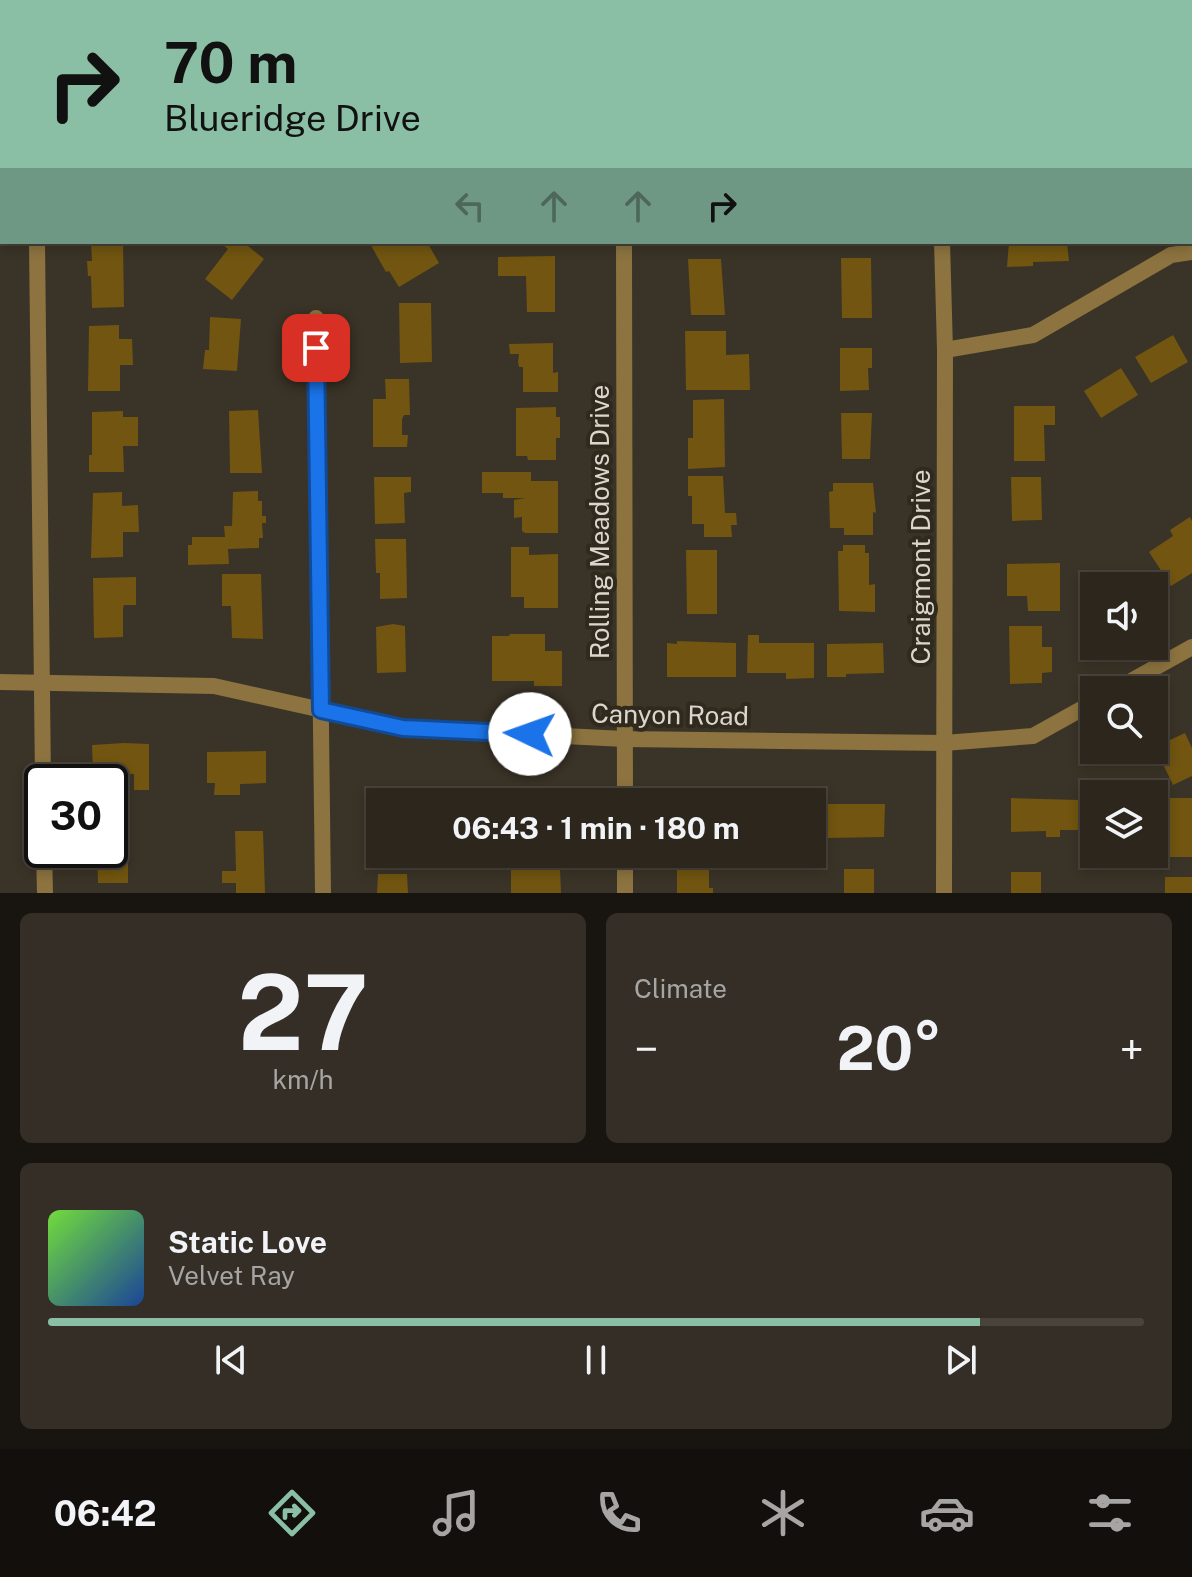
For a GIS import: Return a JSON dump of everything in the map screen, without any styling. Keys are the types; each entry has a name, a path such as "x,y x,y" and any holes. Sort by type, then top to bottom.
{"street":[{"path":"37,244 43,764"},
{"name":"Rolling Meadows Drive","path":"624,244 625,788"},
{"name":"Craigmont Drive","path":"942,244 945,350 944,893"},
{"path":"945,350 1033,335 1171,255 1192,252"},
{"path":"316,318 323,893"},
{"path":"1140,676 1192,647"},
{"name":"Canyon Road","path":"0,682 214,686 403,728 625,739 944,743 1033,736 1080,710"},
{"path":"44,868 45,893"},
{"path":"625,868 625,893"}],"building":[{"path":"91,244 123,244 124,307 92,308 87,261 92,261"},
{"path":"222,244 245,244 264,259 232,300 205,279 228,249"},
{"path":"370,244 428,244 439,263 399,287 389,271 386,272"},
{"path":"1009,244 1067,244 1069,261 1033,262 1033,266 1007,267"},
{"path":"555,256 555,312 527,312 526,276 498,276 498,257"},
{"path":"841,258 871,258 872,318 842,318"},
{"path":"688,259 721,259 725,315 691,315"},
{"path":"399,303 431,303 432,362 400,363"},
{"path":"210,317 241,319 237,371 203,369 205,350 209,350"},
{"path":"119,325 119,339 132,339 133,365 120,365 120,391 88,391 89,326"},
{"path":"685,331 726,331 726,355 749,354 750,390 686,390"},
{"path":"1173,335 1188,362 1151,383 1135,357"},
{"path":"553,343 553,373 558,372 558,392 523,392 523,367 519,367 519,354 510,354 509,344"},
{"path":"840,348 872,348 872,368 868,368 869,390 840,391"},
{"path":"1121,368 1138,395 1101,418 1084,391"},
{"path":"385,379 409,379 410,415 404,415 402,419 402,435 408,435 407,447 373,447 373,399 386,399"},
{"path":"724,399 725,467 688,469 688,438 693,438 693,400"},
{"path":"1014,406 1055,406 1055,425 1044,425 1045,461 1014,461"},
{"path":"556,407 556,417 560,417 560,438 556,438 556,460 528,460 527,456 516,456 516,408"},
{"path":"258,410 262,473 230,473 229,411"},
{"path":"123,411 123,417 138,417 138,446 123,446 124,472 89,472 92,412"},
{"path":"841,413 872,413 870,459 842,459"},
{"path":"482,472 531,472 531,481 558,481 558,533 522,531 522,517 514,518 514,500 525,498 503,498 503,493 482,493"},
{"path":"688,476 723,476 725,513 736,513 737,525 731,525 732,537 704,537 704,524 692,524"},
{"path":"374,477 411,477 411,492 404,493 405,523 375,524"},
{"path":"1011,477 1041,477 1042,520 1012,521"},
{"path":"833,483 873,483 876,513 873,512 873,535 844,535 844,528 830,528 829,492 833,491"},
{"path":"258,491 262,516 266,516 266,523 262,523 263,538 259,538 259,548 228,549 229,564 188,565 188,545 192,545 192,537 225,537 224,526 232,526 233,492"},
{"path":"122,492 122,506 138,505 139,532 123,532 123,557 91,558 93,493"},
{"path":"1190,517 1192,573 1171,586 1168,572 1162,572 1149,552 1173,536 1170,530"},
{"path":"375,539 406,539 407,598 380,599"},
{"path":"843,545 865,545 865,553 869,553 869,585 875,584 875,612 839,611 838,551 843,551"},
{"path":"511,547 529,547 529,555 558,554 558,608 524,608 524,597 511,597"},
{"path":"686,550 717,550 717,614 687,614"},
{"path":"1060,563 1060,611 1028,611 1027,596 1007,596 1007,564"},
{"path":"222,574 261,574 263,639 232,638 231,606 222,606"},
{"path":"136,577 136,605 124,605 123,608 123,637 94,638 93,578"},
{"path":"393,624 405,626 406,672 377,673 376,627"},
{"path":"1009,626 1042,626 1042,647 1052,647 1052,672 1042,673 1042,683 1010,684"},
{"path":"545,634 545,651 562,651 562,686 534,686 534,681 492,681 492,636"},
{"path":"748,635 759,635 759,643 814,643 814,678 786,679 786,673 747,673"},
{"path":"677,641 736,643 736,677 667,677 667,643 677,644"},
{"path":"883,643 884,673 827,677 827,644"},
{"path":"1185,733 1192,748 1192,776 1173,785 1163,764 1168,764 1168,741"},
{"path":"149,744 149,790 134,790 134,774 128,774 128,764 93,764 92,745"},
{"path":"266,751 266,783 240,784 240,795 214,795 215,783 207,783 207,752"},
{"path":"407,786 407,788 374,788"},
{"path":"1011,798 1079,800 1080,830 1060,830 1060,837 1046,837 1046,831 1011,832"},
{"path":"1168,798 1192,798 1192,857 1168,857"},
{"path":"826,804 885,804 884,837 826,838"},
{"path":"235,831 263,831 265,893 236,893 236,883 222,883 222,871 236,871"},
{"path":"98,868 128,868 128,883 98,883"},
{"path":"511,868 560,868 561,893 511,893"},
{"path":"844,869 874,869 874,893 844,893"},
{"path":"677,870 709,870 709,888 713,888 713,893 677,893"},
{"path":"1011,872 1041,872 1041,893 1011,893"},
{"path":"378,874 407,874 408,893 377,893"},
{"path":"1165,877 1192,877 1192,893 1165,893"}],"route":[{"path":"316,348 321,710 403,728 530,734"}]}
